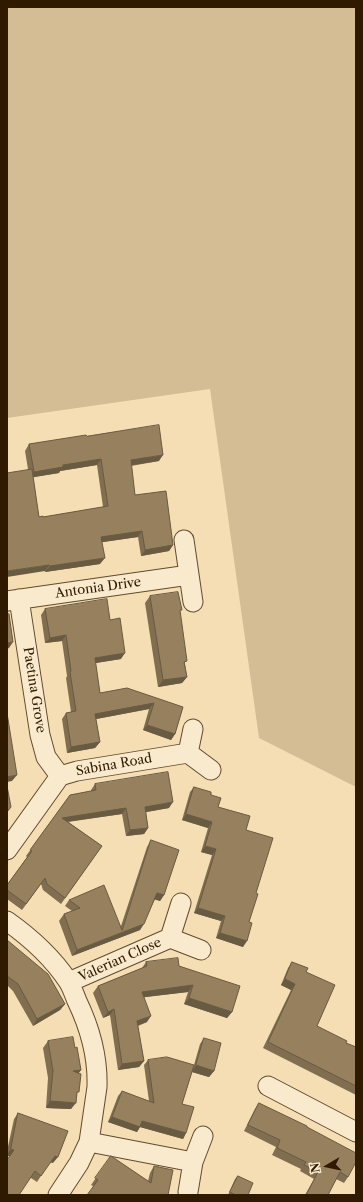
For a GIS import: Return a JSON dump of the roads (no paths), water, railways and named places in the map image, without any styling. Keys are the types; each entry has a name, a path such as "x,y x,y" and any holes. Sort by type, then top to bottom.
{"street":[{"path":"184,540 193,602"},
{"name":"Antonia Drive","path":"13,600 189,575"},
{"name":"Paetina Grove","path":"13,600 40,735 46,757 60,776"},
{"path":"193,729 188,753 211,770"},
{"name":"Sabina Road","path":"7,850 60,776 77,771 188,753"},
{"name":"Valerian Close","path":"170,938 181,903"},
{"path":"7,921 40,947 69,982 85,1018 94,1047 97,1087 89,1142 79,1163 58,1195"},
{"name":"Valerian Close","path":"69,982 170,938 201,950"},
{"path":"268,1086 356,1132"},
{"path":"188,1192 193,1162 203,1136"},
{"path":"89,1142 193,1162"}]}
